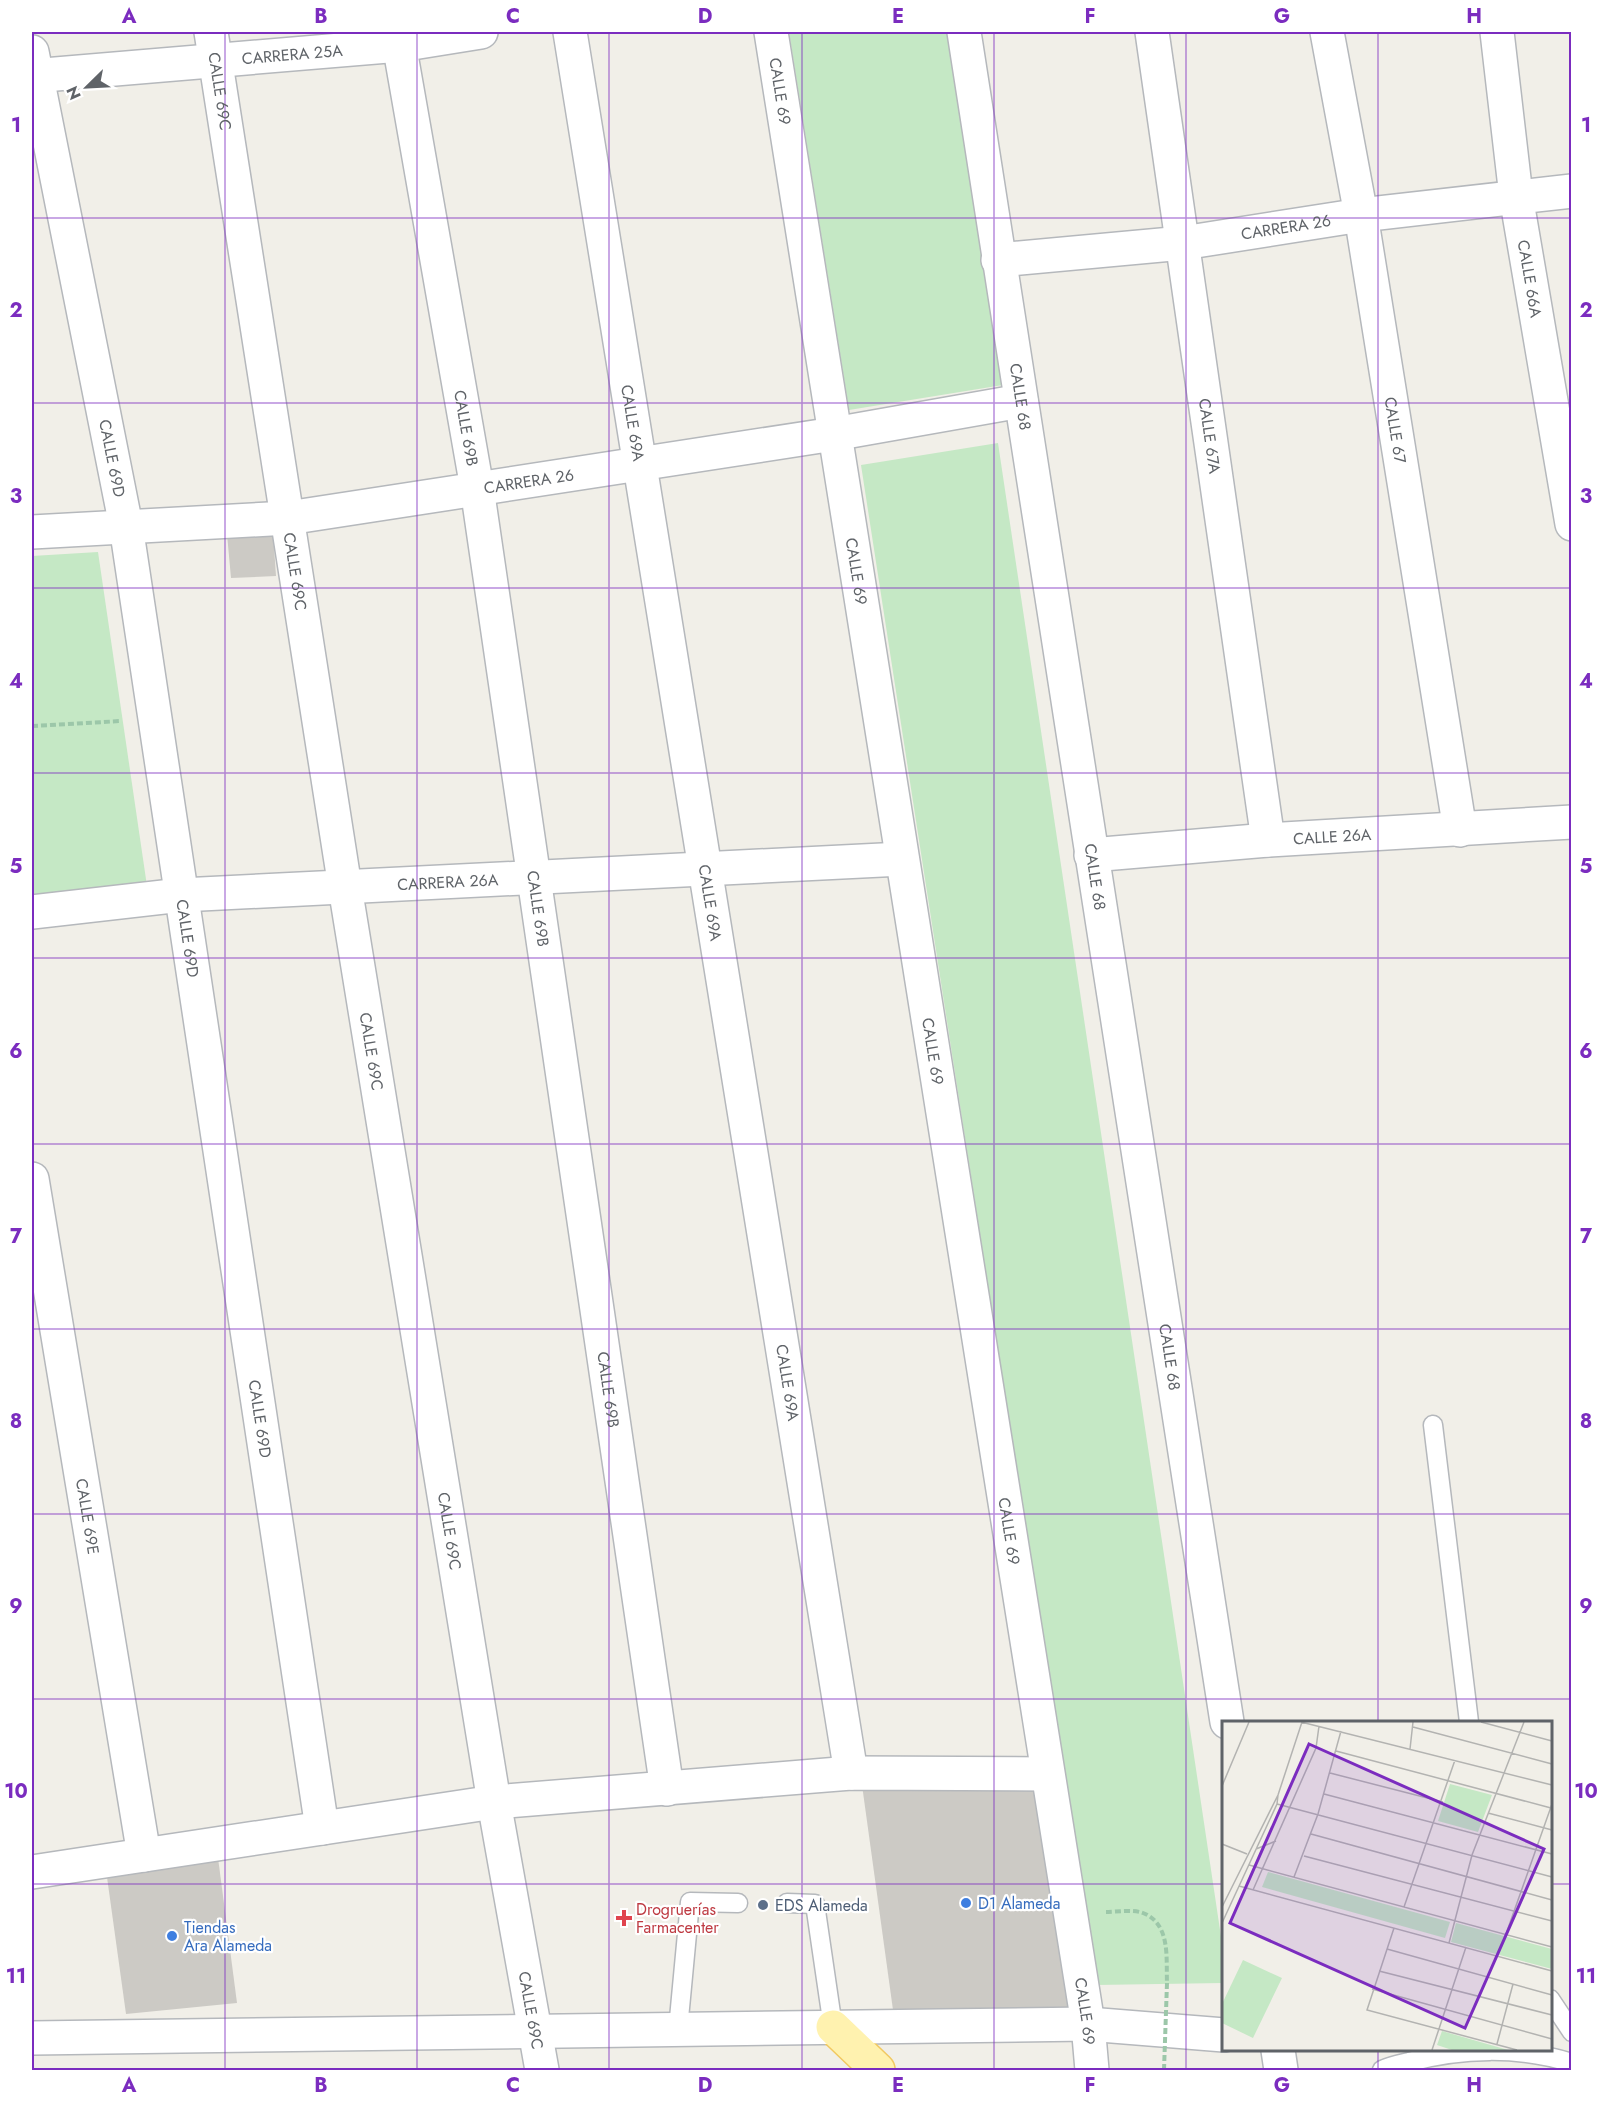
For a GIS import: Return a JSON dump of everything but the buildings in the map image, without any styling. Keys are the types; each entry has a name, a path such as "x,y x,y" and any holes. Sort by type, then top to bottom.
{"main road":[{"path":"833,2027 878,2070"}],"street":[{"name":"CARRERA 25A","path":"33,68 213,45 399,38 481,32"},
{"name":"CALLE 69A","path":"570,32 851,1773"},
{"name":"CALLE 69","path":"771,32 1088,2024 1092,2070"},
{"name":"CALLE 68","path":"964,32 1227,1721"},
{"name":"CALLE 67A","path":"1152,32 1268,840"},
{"name":"CALLE 67","path":"1327,32 1361,215 1460,830"},
{"name":"CALLE 66A","path":"1497,32 1516,196 1572,524"},
{"name":"CALLE 69B","path":"399,38 477,488 667,1789"},
{"name":"CALLE 69C","path":"213,45 345,886 494,1802 542,2070"},
{"name":"CALLE 69D","path":"33,68 126,526 322,1828"},
{"name":"CARRERA 26","path":"998,261 1183,243 1361,215 1572,191"},
{"name":"CARRERA 26","path":"32,532 288,518 834,434 1021,402"},
{"name":"CALLE 26A","path":"1091,855 1268,840 1572,822"},
{"name":"CARRERA 26A","path":"32,912 181,895 902,859"},
{"name":"CALLE 69E","path":"32,1179 144,1855"},
{"path":"32,1872 494,1802 851,1773 1047,1774"},
{"path":"32,2038 1088,2024 1222,2035"},
{"path":"1278,2051 1281,2070"}],"lane":[{"path":"1433,1425 1469,1721"},
{"path":"678,2029 690,1902 738,1902"},
{"path":"787,1903 815,1904 833,2027"},
{"path":"1552,2001 1572,2032"},
{"path":"1382,2070 1439,2054 1481,2051"},
{"path":"1502,2051 1572,2063"}],"path":[{"path":"32,726 154,719"},
{"path":"1069,1912 1141,1912 1156,1921 1165,1935 1167,1983 1164,2070"}],"green space":[{"path":"789,32 948,32 1003,385 849,410"},
{"path":"998,443 1222,1943 1222,1983 1096,1985 861,465"},
{"path":"98,552 147,886 32,898 32,556"}],"place":[{"name":"D1 Alameda","path":"966,1903"},
{"name":"EDS Alameda","path":"763,1905"},
{"name":"Drogruerías Farmacenter","path":"624,1918"},
{"name":"Tiendas Ara Alameda","path":"172,1936"}]}
